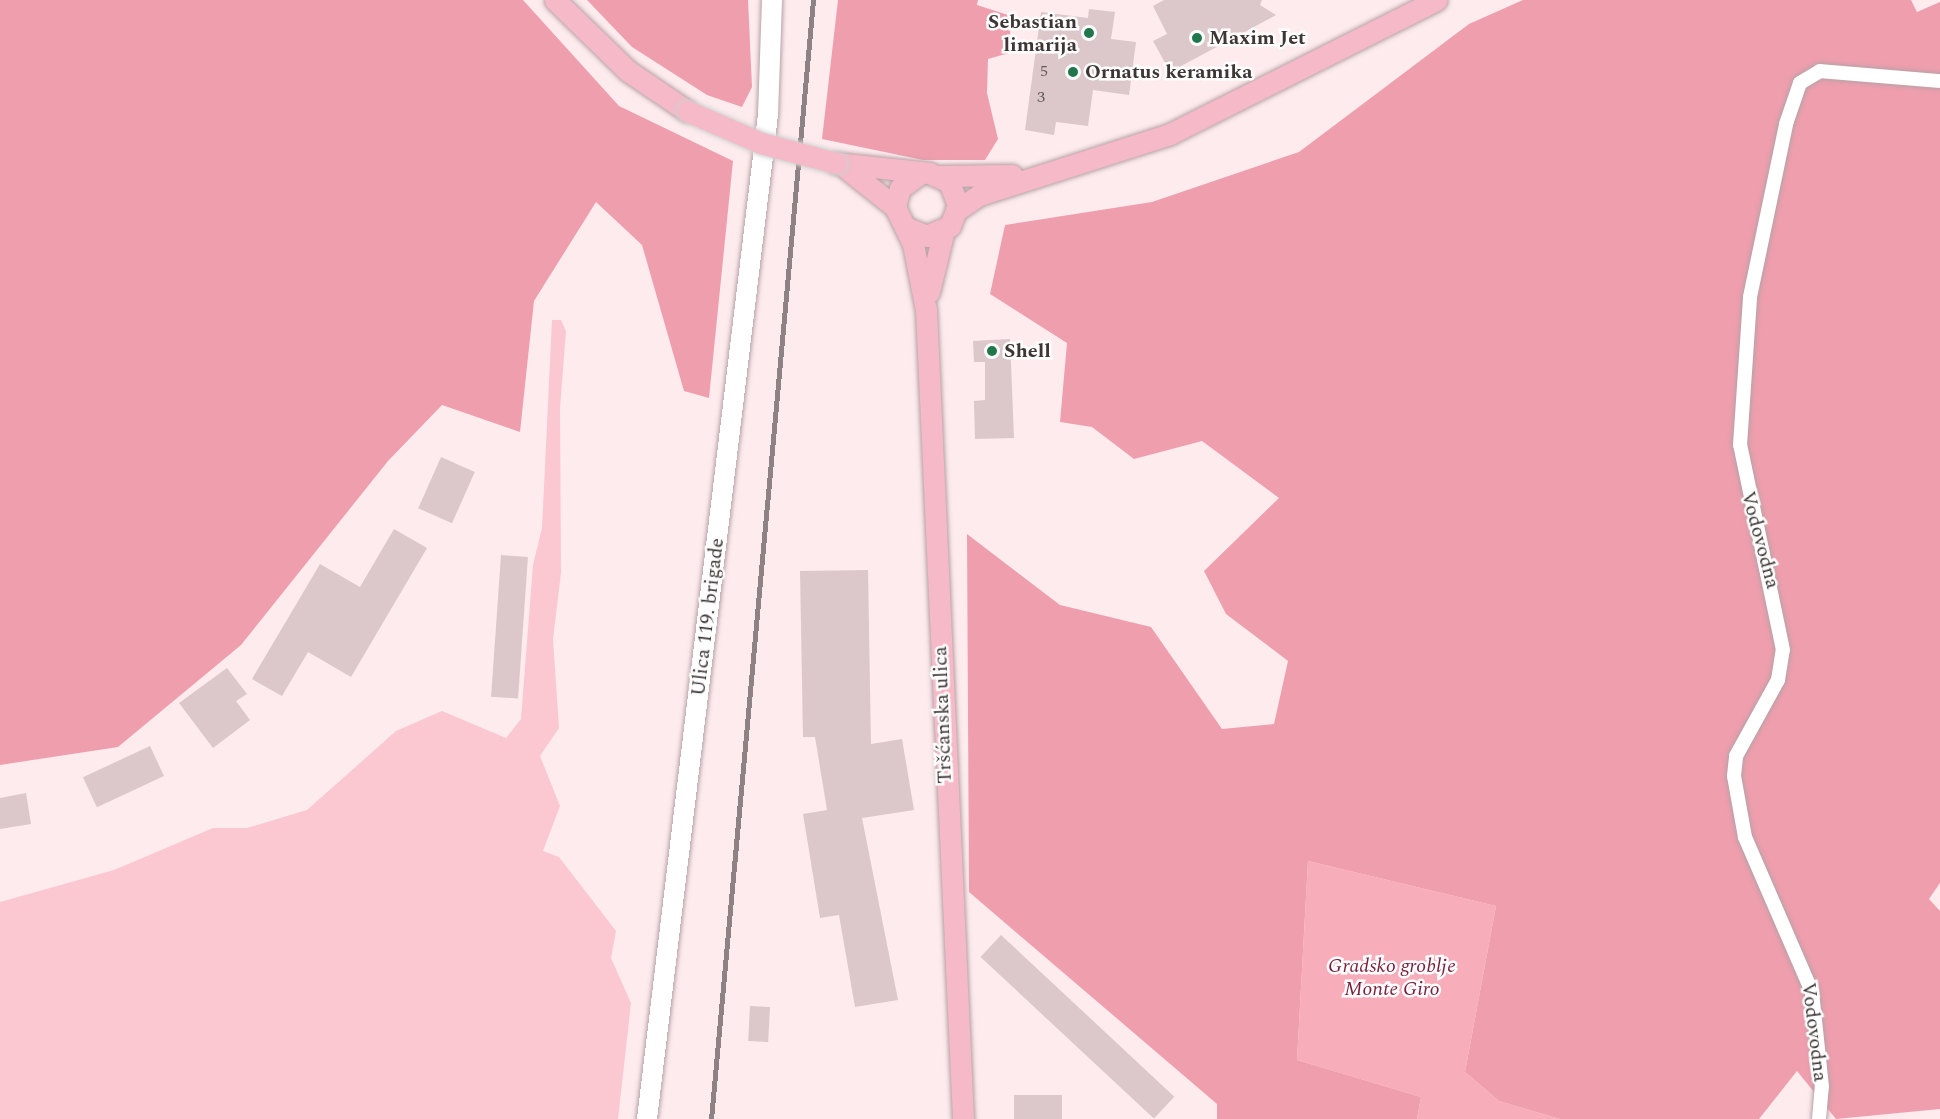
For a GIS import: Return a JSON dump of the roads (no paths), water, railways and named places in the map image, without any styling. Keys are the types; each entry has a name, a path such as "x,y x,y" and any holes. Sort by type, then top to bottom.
{"main road":[{"path":"555,0 628,71 687,111 761,143 840,164 931,175 1049,171"},
{"name":"Ulica 119. brigade","path":"647,1119 768,115 772,0"},
{"path":"926,310 944,230 957,210 979,195 1170,134 1436,0"},
{"path":"840,164 895,207 905,227 926,310"},
{"path":"895,207 900,188 931,175"},
{"path":"931,175 956,192 957,210"},
{"path":"905,227 927,236 944,230"},
{"name":"Tršćanska ulica","path":"926,310 963,1119"}],"street":[{"name":"Vodovodna","path":"1819,1119 1822,1087 1812,992 1745,837 1734,776 1736,756 1778,680 1783,650 1740,445 1750,297 1785,124 1800,83 1820,70 1940,81"}],"railway":[{"path":"711,1119 813,0"}],"place":[{"name":"Sebastian limarija","path":"1089,33"},
{"name":"Maxim Jet","path":"1197,38"},
{"name":"Ornatus keramika","path":"1073,72"},
{"name":"Shell","path":"992,351"}],"park label":[{"name":"Gradsko groblje Monte Giro","path":"1392,978"}]}
